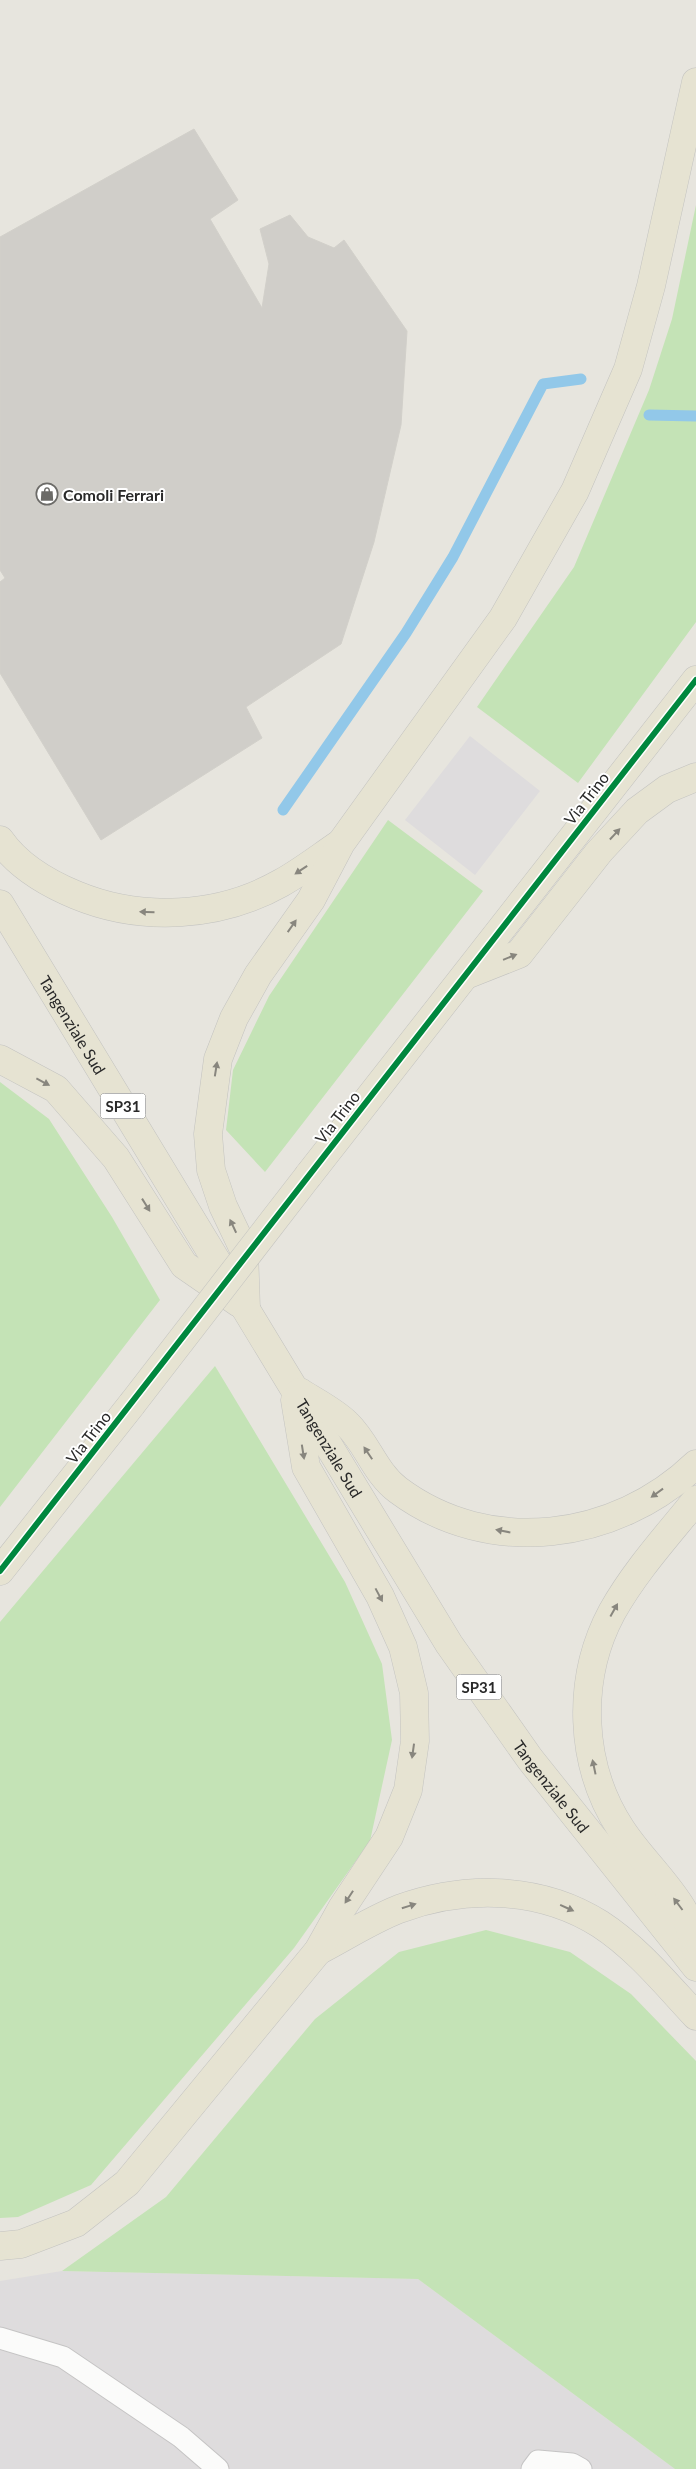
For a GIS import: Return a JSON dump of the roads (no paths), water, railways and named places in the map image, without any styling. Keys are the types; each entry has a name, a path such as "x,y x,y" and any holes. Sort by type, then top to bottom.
{"main road":[{"path":"246,1308 244,1250 223,1206 211,1170 208,1134 218,1059 234,1018 258,975 311,900 341,843 503,618 575,491 628,370 651,286 696,82"},
{"name":"Via Trino","path":"0,1571 696,680"},
{"path":"465,975 519,954 599,852 637,811 667,789 696,777"},
{"path":"0,840 28,869 58,888 100,905 139,912 171,913 214,909 245,899 281,884 341,843"},
{"name":"Tangenziale Sud","path":"0,904 449,1644 542,1775 696,1967"},
{"path":"0,1059 56,1089 116,1158 184,1265 246,1308"},
{"path":"293,1386 348,1424 375,1464 396,1489 426,1508 467,1524 510,1533 563,1531 606,1520 646,1502 696,1464"},
{"path":"0,2246 20,2244 76,2222 127,2183 318,1951 342,1908 389,1837 408,1790 415,1741 414,1693 403,1647 380,1596 306,1467 293,1386"},
{"path":"696,1500 633,1580 612,1613 596,1651 586,1708 589,1743 595,1774 605,1802 621,1829 683,1911 696,1949"},
{"path":"318,1951 398,1910 445,1895 491,1892 530,1895 564,1906 600,1924 642,1958 696,2016"}],"lane":[{"path":"0,2338 63,2357 181,2438 218,2469"},
{"path":"532,2469 538,2461 572,2464 581,2469"}],"waterway":[{"path":"283,810 406,633 453,557 543,384 581,379"},
{"path":"649,415 696,416"}],"place":[{"name":"Comoli Ferrari","path":"47,494"}]}
